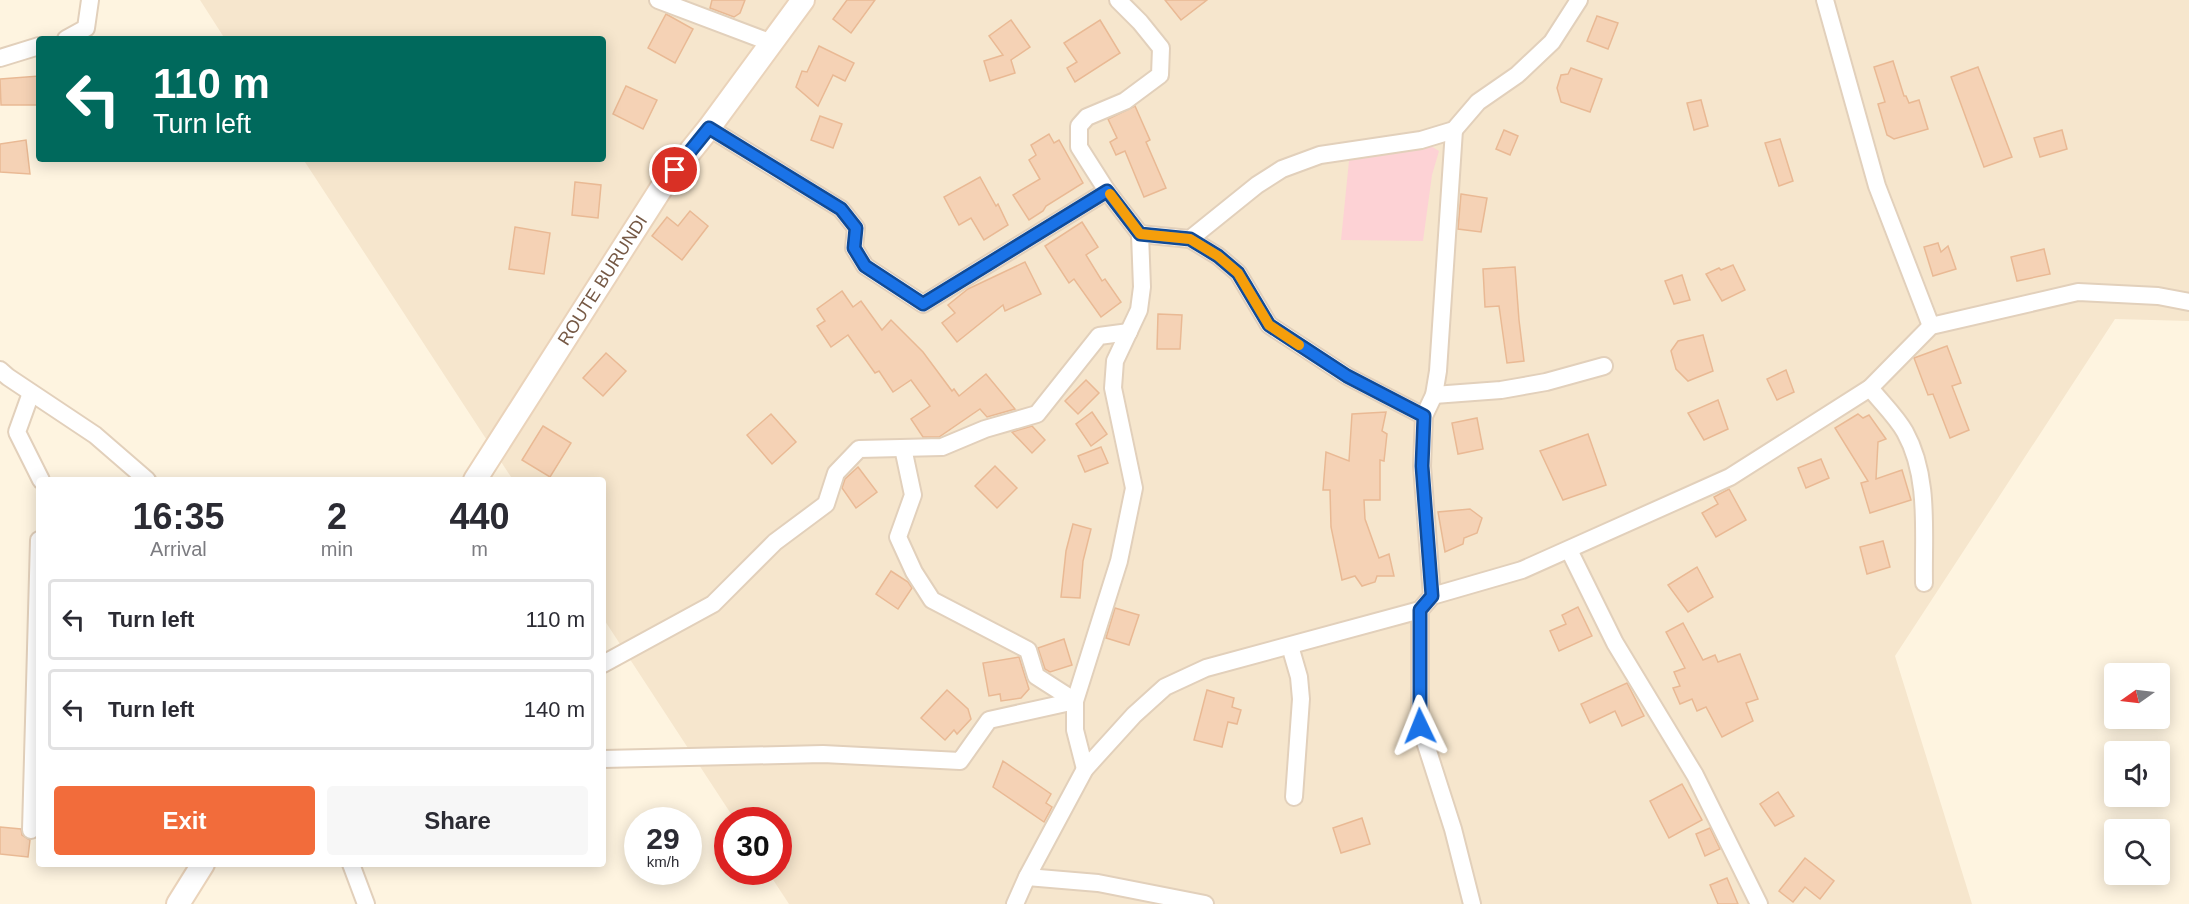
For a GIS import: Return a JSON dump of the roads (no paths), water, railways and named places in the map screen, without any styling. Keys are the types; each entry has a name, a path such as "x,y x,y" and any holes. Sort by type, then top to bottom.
{"main road":[{"name":"ROUTE BURUNDI","path":"478,477 664,184 709,128 803,0"},
{"path":"178,904 201,867"}],"street":[{"path":"71,36 86,28 90,0"},
{"path":"658,0 772,43"},
{"path":"1085,769 1075,730 1075,701 1119,561 1134,488 1113,388 1115,361 1139,310 1142,287 1140,234 1107,191 1079,147 1078,126 1087,117 1125,101 1160,75 1161,48 1118,0"},
{"path":"1190,239 1257,185 1282,169 1320,155 1420,140 1454,130 1478,102 1517,75 1552,42 1579,0"},
{"path":"1825,0 1877,186 1931,326"},
{"path":"0,58 36,47"},
{"path":"709,128 841,209 856,228 854,248 865,266 923,304 1107,191"},
{"path":"1432,596 1422,466 1424,416 1434,395 1438,370 1454,130"},
{"path":"1140,234 1190,239 1218,256 1238,273 1269,325 1347,376 1424,416"},
{"path":"1016,904 1085,769 1134,715 1164,687 1206,668 1420,610 1432,596 1522,570 1730,477 1870,388 1931,326 2078,292 2158,296 2189,302"},
{"path":"606,662 712,604 775,542 826,504 836,473 859,449 942,447 985,429 1037,414 1099,336 1129,332"},
{"path":"1434,395 1502,390 1546,382 1604,366"},
{"path":"0,370 95,435 144,477"},
{"path":"1870,388 1905,431 1918,464 1923,492 1924,583"},
{"path":"31,393 17,432 41,477"},
{"path":"903,448 913,495 898,537 914,572 932,600 1028,650 1036,676 1075,701"},
{"path":"1569,550 1615,643 1695,776 1759,904"},
{"path":"1420,610 1420,726 1453,828 1472,904"},
{"path":"1290,646 1299,677 1301,699 1294,797"},
{"path":"31,830 36,649"},
{"path":"606,759 823,754 960,761 989,720 1075,701"},
{"path":"352,867 366,904"},
{"path":"1028,877 1098,882 1205,904"}]}
